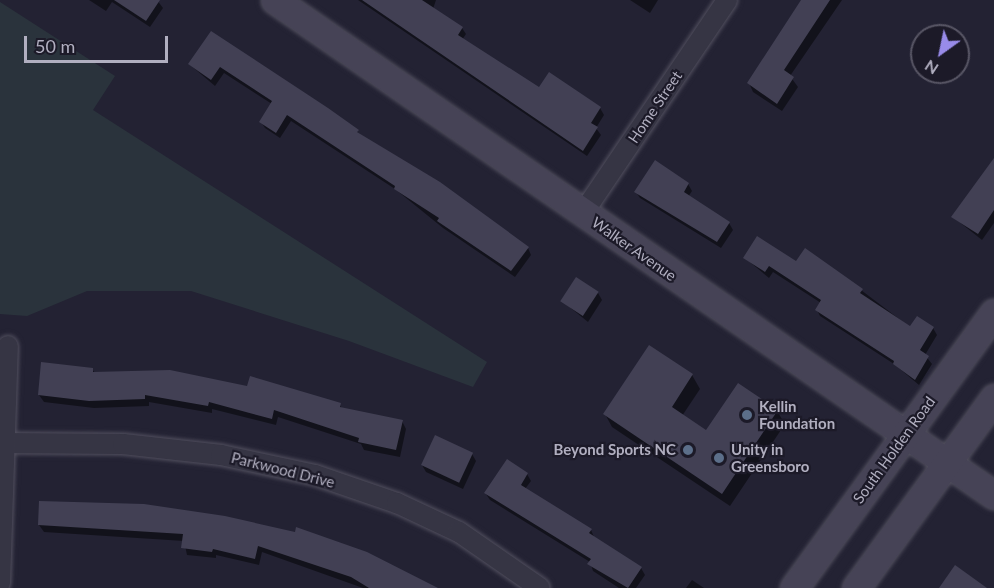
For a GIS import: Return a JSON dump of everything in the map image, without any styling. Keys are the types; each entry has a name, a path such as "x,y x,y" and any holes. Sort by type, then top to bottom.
{"street":[{"name":"Walker Avenue","path":"275,0 994,495"},
{"name":"Home Street","path":"583,213 727,0"},
{"name":"South Holden Road","path":"794,588 994,313"},
{"path":"0,583 2,443 8,346"},
{"path":"856,588 994,398"},
{"name":"Parkwood Drive","path":"2,443 123,444 221,455 315,476 397,503 459,532 540,588"}],"shaded area":[{"path":"0,2 115,76 93,110 487,362 473,387 349,341 191,291 87,291 27,316 0,314"}],"building":[{"path":"114,0 160,0 146,21"},
{"path":"362,0 422,0 463,27 458,35 539,87 549,72 601,107 591,123 598,127 583,151"},
{"path":"801,0 830,0 784,70 794,77 777,104 747,83"},
{"path":"211,31 328,108 359,130 357,132 440,182 529,247 511,271 437,221 439,218 394,189 395,186 287,115 276,133 259,122 272,101 220,67 211,80 188,64"},
{"path":"994,158 994,210 978,234 951,217"},
{"path":"655,160 689,183 684,192 730,222 717,242 634,192"},
{"path":"757,236 796,261 805,248 863,289 860,293 910,326 917,316 934,327 920,350 929,356 915,380 893,364 894,361 815,310 821,300 769,266 765,272 743,258"},
{"path":"576,277 599,292 583,316 560,301"},
{"path":"649,345 693,374 672,407 706,430 738,383 778,410 722,494 603,414"},
{"path":"41,362 93,368 93,372 170,370 247,386 250,376 341,403 340,407 403,420 396,450 358,442 359,438 274,410 272,419 209,402 208,406 145,395 145,399 89,401 38,395"},
{"path":"435,435 473,453 459,483 421,465"},
{"path":"507,459 528,473 521,485 592,529 589,533 642,567 628,588 587,564 591,559 484,493"},
{"path":"39,501 144,504 225,516 295,532 296,527 367,552 438,588 369,588 351,577 258,546 255,559 213,549 212,552 181,548 183,534 38,525"},
{"path":"955,565 987,588 939,588"}],"place":[{"name":"Kellin Foundation","path":"747,415"},
{"name":"Beyond Sports NC","path":"688,450"},
{"name":"Unity in Greensboro","path":"719,458"}]}
